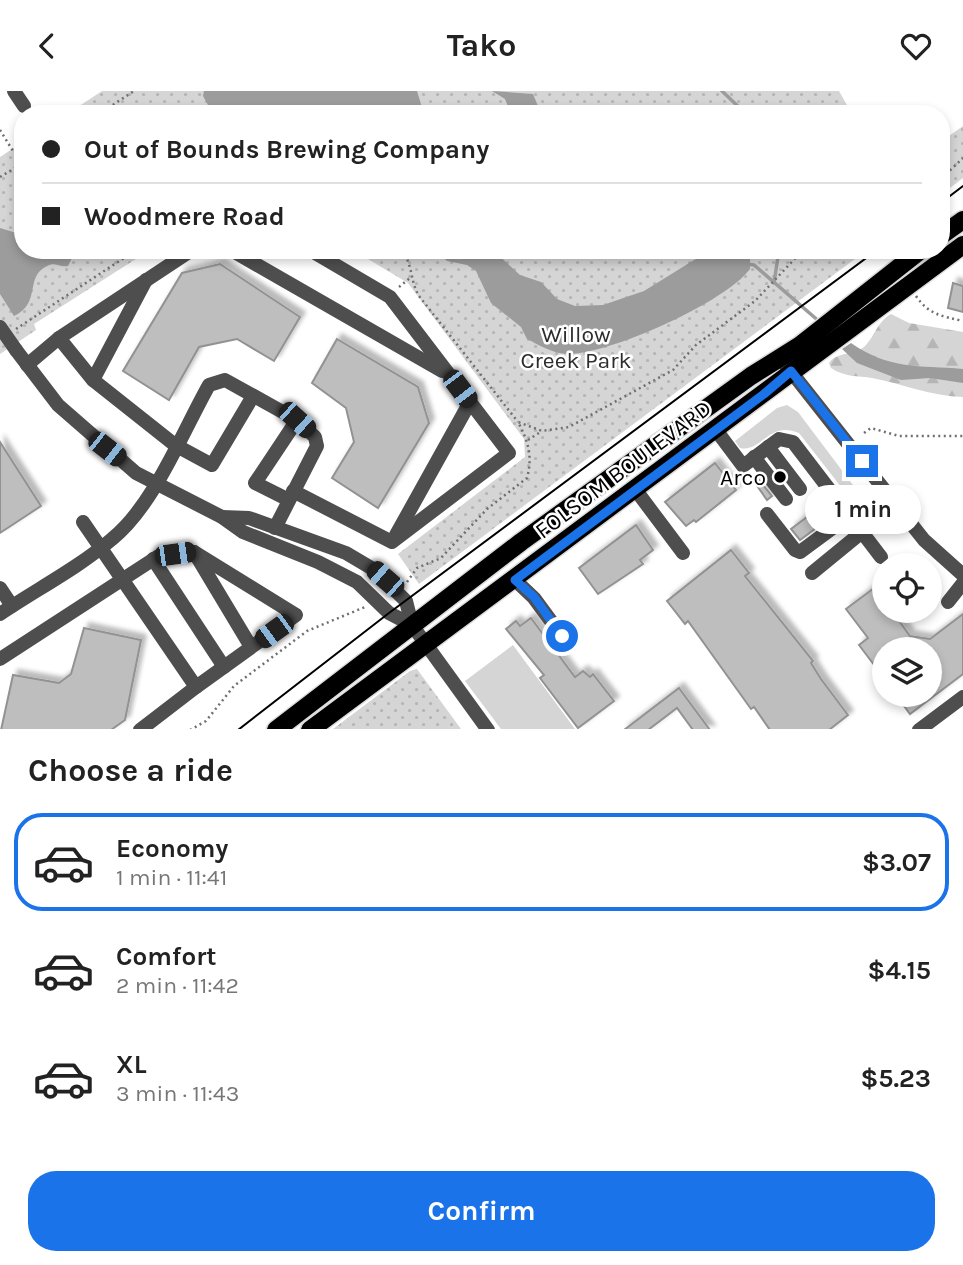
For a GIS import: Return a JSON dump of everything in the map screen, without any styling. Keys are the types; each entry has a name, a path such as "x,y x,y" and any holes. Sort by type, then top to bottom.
{"main road":[{"name":"FOLSOM BOULEVARD","path":"842,324 911,259"},
{"name":"FOLSOM BOULEVARD","path":"277,729 584,496 785,365 842,324 909,285 944,259"},
{"name":"FOLSOM BOULEVARD","path":"311,729 716,430 785,365"}],"street":[{"path":"27,365 59,338 177,259"},
{"path":"247,259 449,375"},
{"path":"325,259 390,297 509,453 392,542"},
{"path":"93,380 148,277"},
{"path":"6,330 27,365 73,419 107,449 156,485 222,517 243,532 318,562 357,582 388,613 412,625"},
{"path":"59,338 93,380 176,445 212,465 253,396"},
{"path":"785,365 924,540 963,575"},
{"path":"0,587 6,610 100,548 124,528 156,485 209,386 225,380 297,420 315,437 317,446 275,528"},
{"path":"392,542 470,403"},
{"path":"297,420 256,483 392,542"},
{"path":"716,430 743,466 782,438 793,442 878,553"},
{"path":"768,447 800,489"},
{"path":"754,457 786,499"},
{"path":"635,488 683,554"},
{"path":"812,573 895,505"},
{"path":"767,514 795,550 800,552 850,515"},
{"path":"222,517 249,518 346,553 373,569 406,601 412,625 487,729"},
{"path":"83,522 196,687"},
{"path":"0,659 153,559 194,552 296,615 141,729"},
{"path":"194,552 251,647"},
{"path":"153,559 224,667"},
{"path":"515,580 534,597 562,636"},
{"path":"948,602 963,583"},
{"path":"920,729 963,697"}],"path":[{"path":"113,105 134,91"},
{"path":"0,130 14,151"},
{"path":"950,170 963,158"},
{"path":"6,330 121,259"},
{"path":"405,585 414,570 441,558 487,509 527,478 530,466 528,440 519,422 419,296 411,284 411,268 406,259"},
{"path":"528,440 542,431 569,427 673,370 696,345 755,301 795,259"},
{"path":"909,285 923,307 935,315 963,321"},
{"path":"519,422 542,431"},
{"path":"864,432 871,428 899,436 963,436"},
{"path":"192,729 206,721 234,686 307,631 366,607"}],"green space":[{"path":"102,91 839,91 847,105 81,105"},
{"path":"963,126 963,178 950,188 950,135"},
{"path":"14,148 14,259 136,259 34,324 36,330 0,354 0,157"},
{"name":"Willow Creek Park","path":"368,259 855,259 419,584 398,554 525,457 524,439 408,283"},
{"path":"891,314 909,323 963,332 963,397 846,375 831,368 829,363 832,359 865,346 882,321"},
{"path":"787,405 798,412 871,509 863,515 799,433 788,430 773,433 748,448 740,448 735,441 777,408"},
{"path":"513,645 575,729 501,729 465,681"},
{"path":"417,669 461,729 333,729 410,671"}],"shaded area":[{"path":"204,91 417,91 421,105 208,105 203,96"},
{"path":"492,91 533,94 538,105 507,105 505,99"},
{"path":"0,228 14,232 14,259 72,259 68,266 53,264 40,271 28,304 14,316 0,294"},
{"path":"445,259 503,259 520,275 541,282 557,299 575,306 603,305 644,291 697,259 750,259 750,269 717,296 665,324 610,346 562,354 527,339 521,327 491,303 476,271 467,265"},
{"path":"851,343 865,352 892,362 963,369 963,383 930,378 901,380 857,363 842,349"}],"building":[{"path":"220,264 300,317 274,361 237,339 199,347 169,400 123,371 182,273"},
{"path":"953,283 963,286 963,312 948,308"},
{"path":"337,339 418,387 429,423 378,508 332,478 354,442 346,408 312,383"},
{"path":"0,442 41,506 0,533"},
{"path":"715,463 736,490 696,522 694,520 686,526 665,502"},
{"path":"759,480 772,496 767,500 755,483"},
{"path":"823,505 832,516 800,540 791,529"},
{"path":"636,525 653,550 640,560 643,564 598,594 579,568"},
{"path":"731,550 749,573 745,576 813,661 811,663 821,679 848,715 830,729 769,729 754,707 751,709 688,621 685,624 667,601"},
{"path":"872,590 872,623 901,623 910,636 917,637 872,637 872,662 859,645 868,638 846,609"},
{"path":"963,614 963,674 942,690 942,637 933,637"},
{"path":"531,618 575,677 583,671 590,677 593,674 614,701 578,728 540,678 544,675 506,629 516,621 520,626"},
{"path":"84,628 141,640 125,720 112,729 1,729 13,675 59,683 71,674"},
{"path":"679,688 709,729 692,729 677,708 649,729 625,729"},
{"path":"905,707 919,707 910,714"}],"waterway":[{"path":"722,91 737,105"},
{"path":"774,283 778,259"},
{"path":"746,264 754,265 821,323"}],"tram line":[{"path":"950,196 963,186"},
{"path":"239,729 389,613 865,259"}],"place":[{"name":"Arco","path":"780,477"}],"route":[{"path":"562,636 534,597 515,580 791,371 862,461"}]}
